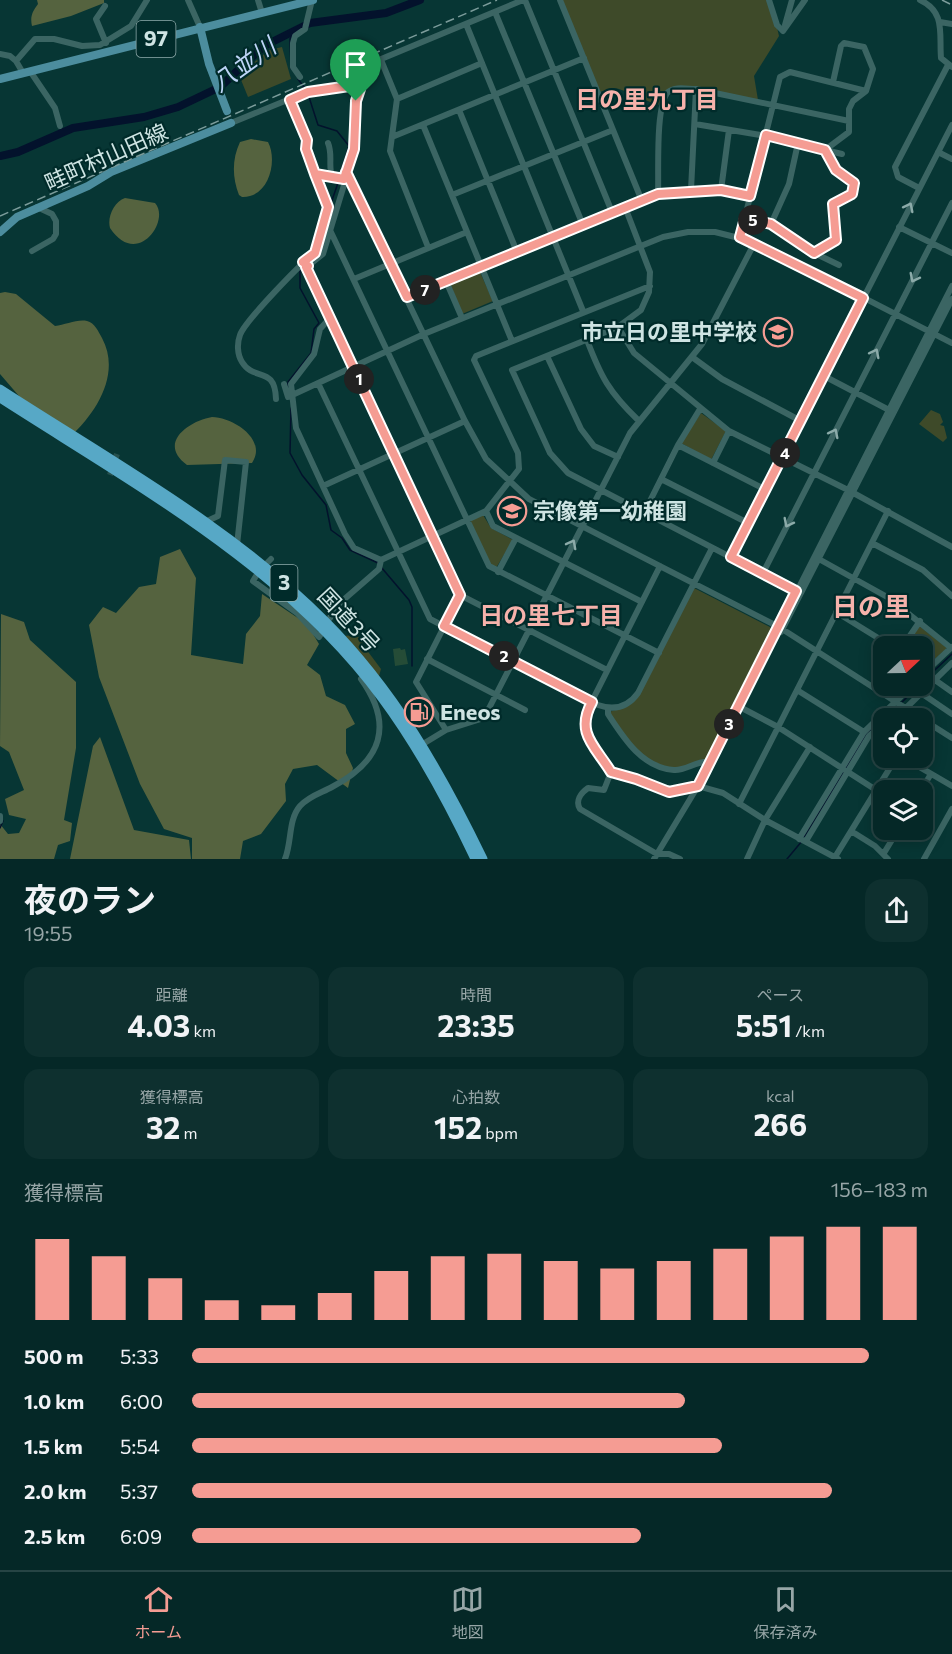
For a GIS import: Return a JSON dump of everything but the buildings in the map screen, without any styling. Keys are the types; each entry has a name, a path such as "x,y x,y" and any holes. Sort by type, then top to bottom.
{"highway":[{"name":"国道3号","path":"0,389 237,545 294,592 340,636 377,680 419,746 483,859"},
{"name":"国道3号","path":"0,398 226,547 288,596 335,642 382,697 419,746"},
{"name":"国道3号","path":"458,817 476,859"},
{"path":"458,817 471,859"},
{"path":"458,817 489,859"}],"main road":[{"name":"97","path":"0,79 103,47 312,0"},
{"path":"200,27 226,111"},
{"name":"畦町村山田線","path":"0,232 17,217 88,186 111,172 231,123"}],"street":[{"path":"16,61 39,38 54,39 81,46 103,47 131,26 147,0"},
{"path":"188,0 200,27"},
{"path":"258,0 262,12"},
{"path":"300,77 293,67 291,57 295,36 305,26 312,0"},
{"path":"306,264 322,254 354,149 356,101 369,68 381,60 524,0 612,212"},
{"path":"560,0 642,201"},
{"path":"769,0 777,25 783,31"},
{"path":"783,31 792,0"},
{"path":"783,31 805,0"},
{"path":"919,188 898,177 894,167 950,66 941,58 940,22 937,12 920,0"},
{"path":"103,47 96,19 105,6"},
{"path":"495,12 583,225"},
{"path":"940,22 952,24"},
{"path":"466,24 583,311"},
{"path":"825,150 849,132 853,101 866,91 873,69 864,47 844,43 841,46 833,82"},
{"path":"0,54 10,56 27,72 55,108 60,126"},
{"path":"392,137 584,58"},
{"path":"381,60 397,99 392,156 428,247"},
{"path":"397,99 482,63"},
{"path":"740,237 780,77 790,72 866,91"},
{"path":"231,123 308,92 356,85 360,89"},
{"path":"658,194 661,107 667,93 674,88 696,89 849,121"},
{"path":"691,190 696,89"},
{"path":"276,399 276,387 271,379 250,369 242,361 238,341 242,330 315,253 328,207 306,149 307,140 290,100"},
{"path":"459,110 517,252"},
{"path":"423,124 512,341"},
{"path":"695,124 766,135 842,154"},
{"path":"731,557 952,125"},
{"path":"452,195 613,130"},
{"path":"721,190 729,130"},
{"path":"328,143 332,152 328,165 332,177"},
{"path":"771,224 789,184 798,143"},
{"path":"814,253 836,240 833,204 855,190 854,183 836,170 825,150"},
{"path":"938,153 952,159"},
{"path":"346,172 465,421 486,459 510,484 529,499 781,628 904,707 917,696"},
{"path":"315,174 344,179"},
{"path":"407,297 658,194 691,190 721,190 750,196"},
{"path":"762,573 952,203"},
{"path":"32,251 53,239 56,234 56,221 52,214 38,207"},
{"path":"625,207 650,272 650,286 641,310 618,327 512,370 550,453 568,472 796,591"},
{"path":"745,218 771,224 814,253 839,265"},
{"path":"899,226 952,253"},
{"path":"329,228 486,562 498,572 659,653"},
{"path":"354,279 467,232"},
{"path":"284,384 288,397 424,334 568,274 640,245 687,232 715,232 755,242 952,343"},
{"path":"419,746 446,730 484,718 638,420 692,357 712,326 755,242"},
{"path":"306,264 460,595 607,670"},
{"path":"446,281 462,318"},
{"path":"381,560 486,511 510,484 519,469 518,453 474,360 476,356 583,311 650,286"},
{"path":"658,856 700,787 932,332 952,286"},
{"path":"850,492 889,410 952,298"},
{"path":"330,318 320,329 314,354 292,380 296,428 351,545 381,560"},
{"path":"618,327 634,353 729,431 888,511 952,547"},
{"path":"586,340 601,377 614,397 638,420"},
{"path":"547,356 582,429 594,446 618,457"},
{"path":"692,357 722,379 801,421"},
{"path":"824,376 889,410"},
{"path":"318,383 430,619 592,702 608,708 627,705 634,698 712,548"},
{"path":"644,513 678,445 700,409"},
{"path":"323,486 465,421"},
{"path":"713,463 729,431"},
{"path":"678,445 766,489"},
{"path":"204,522 218,516 225,460 246,462 237,545"},
{"path":"661,479 748,524"},
{"path":"486,511 493,526 642,602"},
{"path":"739,804 888,511"},
{"path":"498,572 516,538"},
{"path":"872,543 923,570 952,596"},
{"path":"816,558 889,598 952,647 933,663"},
{"path":"781,628 796,591 816,558"},
{"path":"330,618 333,609 379,569 381,560"},
{"path":"660,566 586,713 585,734 611,772 669,792 700,787 723,793 765,820 837,858 873,795"},
{"path":"256,576 253,581 297,613 319,637 321,634"},
{"path":"446,730 416,682 460,595"},
{"path":"836,612 875,636"},
{"path":"910,636 920,621"},
{"path":"285,859 292,821 298,808 306,800 358,770 375,751 380,739 374,697 338,652 335,642"},
{"path":"427,659 525,710"},
{"path":"950,668 935,680 952,692"},
{"path":"797,690 864,732"},
{"path":"845,769 864,732 901,696"},
{"path":"925,696 952,714"},
{"path":"740,707 778,727 873,788"},
{"path":"700,787 710,762 740,707"},
{"path":"608,708 608,714 628,746 653,763 674,770 705,761 710,762"},
{"path":"933,728 952,738"},
{"path":"802,840 845,769 873,732"},
{"path":"747,859 765,820 810,747"},
{"path":"921,768 952,786"},
{"path":"611,772 604,790 588,788 580,796 578,806 658,856 680,859"},
{"path":"927,780 931,774"},
{"path":"924,859 952,810"},
{"path":"0,816 0,821"},
{"path":"851,831 884,853 888,859"},
{"path":"884,853 892,840"}],"green space":[{"path":"37,0 104,0 104,3 71,16 32,26 31,17 38,4"},
{"path":"562,0 767,0 772,6 779,36 754,76 758,100 675,87 658,105 616,88 600,92"},
{"path":"282,47 291,79 248,97 239,75 269,50"},
{"path":"251,139 268,142 271,150 271,168 265,185 259,192 242,197 239,195 235,182 234,161 240,142"},
{"path":"125,198 155,203 159,211 159,220 155,229 140,243 131,244 120,239 110,228 112,210"},
{"path":"479,270 493,301 462,314 450,283"},
{"path":"0,293 16,294 55,326 79,321 90,322 102,338 109,365 103,391 97,404 71,436 31,410 0,374"},
{"path":"931,410 940,414 943,422 940,425 944,426 947,438 943,442 919,424"},
{"path":"701,413 726,431 711,460 681,443"},
{"path":"212,417 229,421 246,431 255,446 256,454 252,463 187,465 179,457 175,449 180,434 194,423"},
{"path":"483,515 491,528 513,540 496,568 490,565 470,520"},
{"path":"180,549 196,578 191,655 243,664 246,634 260,616 262,594 307,624 319,644 307,665 320,675 326,696 345,705 355,724 346,729 346,753 353,768 348,788 317,765 293,769 285,784 286,801 261,834 243,841 240,859 192,859 192,838 164,829 140,784 99,677 89,625 103,607 116,613 139,587 156,584 160,557"},
{"path":"694,588 772,630 706,759 682,767 663,767 644,757 636,749 609,712 628,706"},
{"path":"1,614 24,622 30,640 76,682 76,748 64,820 72,823 70,841 58,845 54,859 0,859 0,824 8,834 19,833 26,819 9,815 5,799 24,790 9,752 0,746"},
{"path":"918,625 932,636 911,636"},
{"path":"353,635 364,639 366,649 381,669 379,676 344,636"},
{"path":"933,637 947,648 933,661"},
{"path":"100,737 134,830 189,840 191,859 70,859 93,746"}],"waterway":[{"name":"八並川","path":"0,156 18,152 73,128 144,117 178,107 220,87 264,46 310,23 386,13 420,0"},
{"path":"291,68 290,39 296,30"},
{"path":"298,79 306,90"},
{"path":"308,94 318,125 337,131 349,146 340,175"},
{"path":"330,206 339,180"},
{"path":"288,389 288,382 311,353 314,329 319,323 300,288 300,271"},
{"path":"291,408 290,453 302,475 326,505 331,530 342,538 350,550 378,563"},
{"path":"381,567 409,600 412,607 412,666"},
{"path":"933,672 952,654"},
{"path":"902,702 908,696"},
{"path":"846,768 867,733 898,705"},
{"path":"804,837 844,772"},
{"path":"0,828 3,821"},
{"path":"787,859 802,841"}],"tunnel":[{"path":"110,475 117,454"}],"railway":[{"path":"0,216 497,0"},
{"path":"942,0 952,5"}],"place":[{"name":"市立日の里中学校","path":"778,332"},
{"name":"宗像第一幼稚園","path":"512,511"},
{"name":"Eneos","path":"419,712"}],"district":[{"name":"日の里九丁目","path":"647,100"},
{"name":"日の里","path":"871,607"},
{"name":"日の里七丁目","path":"551,616"}],"route":[{"path":"356,101 354,149 346,172 344,179 315,174 328,207 315,253 303,262 308,266 306,267 460,595 444,626 592,702 586,713 585,734 611,772 669,792 698,786 796,591 731,557 863,298 755,242 740,237 745,218 771,224 814,253 836,240 837,231 832,214 833,204 852,194 855,190 854,183 836,170 825,150 766,135 750,196 721,190 691,190 658,194 407,297 353,181 346,172 344,179 332,177 315,174 306,149 307,140 290,100 308,92 336,90 356,85 360,89 356,101"}]}
